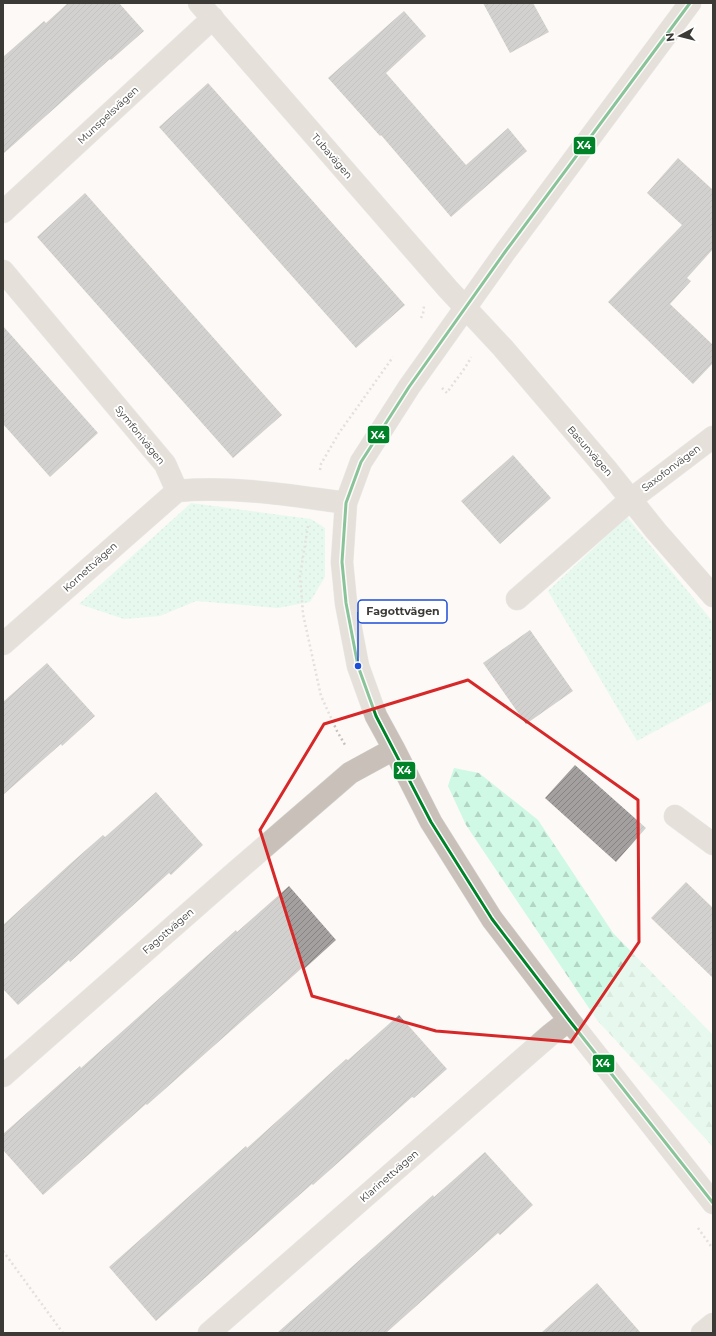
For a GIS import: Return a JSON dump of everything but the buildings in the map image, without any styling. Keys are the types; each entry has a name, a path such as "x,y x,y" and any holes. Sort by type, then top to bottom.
{"street":[{"path":"690,3 528,220 465,308 361,462 346,503 342,562 346,603 358,666 376,716 431,822 492,919 569,1020 713,1203"},
{"name":"Tubavägen","path":"206,11 465,308"},
{"name":"Munspelsvägen","path":"3,212 206,11"},
{"name":"Symfonivägen","path":"3,272 165,464 177,491"},
{"name":"Basunvägen","path":"465,308 608,471 630,500 713,596"},
{"name":"Saxofonvägen","path":"516,599 630,500 713,437"},
{"path":"177,491 202,489 248,490 346,503"},
{"name":"Kornettvägen","path":"3,644 177,491"},
{"name":"Fagottvägen","path":"3,1076 350,773 394,749"},
{"path":"675,816 713,844"},
{"name":"Klarinettvägen","path":"209,1333 550,1034 569,1020"},
{"path":"702,1333 713,1324"}],"path":[{"path":"420,319 423,314 425,302 424,290 438,277"},
{"path":"359,769 337,731 321,696 303,614 300,576 321,464 340,433 396,353 447,393 455,380 465,369 485,329"},
{"path":"695,1224 713,1249"},
{"path":"3,1251 63,1333"}],"highlighted area":[{"path":"468,680 638,800 639,942 571,1042 436,1031 312,996 260,830 324,724"}],"green space":[{"path":"191,503 311,519 325,528 325,577 310,602 278,608 196,601 160,616 124,619 79,604"},
{"path":"627,517 713,622 713,700 637,741 548,591"},
{"path":"454,768 479,773 538,820 613,933 713,1035 713,1147 597,1020 466,825 448,786"}],"transit line":[{"name":"X4","path":"690,3 505,252 409,387 361,462 346,503 342,562 346,603 358,666 376,716 431,822 492,919 569,1020 713,1203"}],"place":[{"name":"Fagottvägen","path":"358,666"}]}
